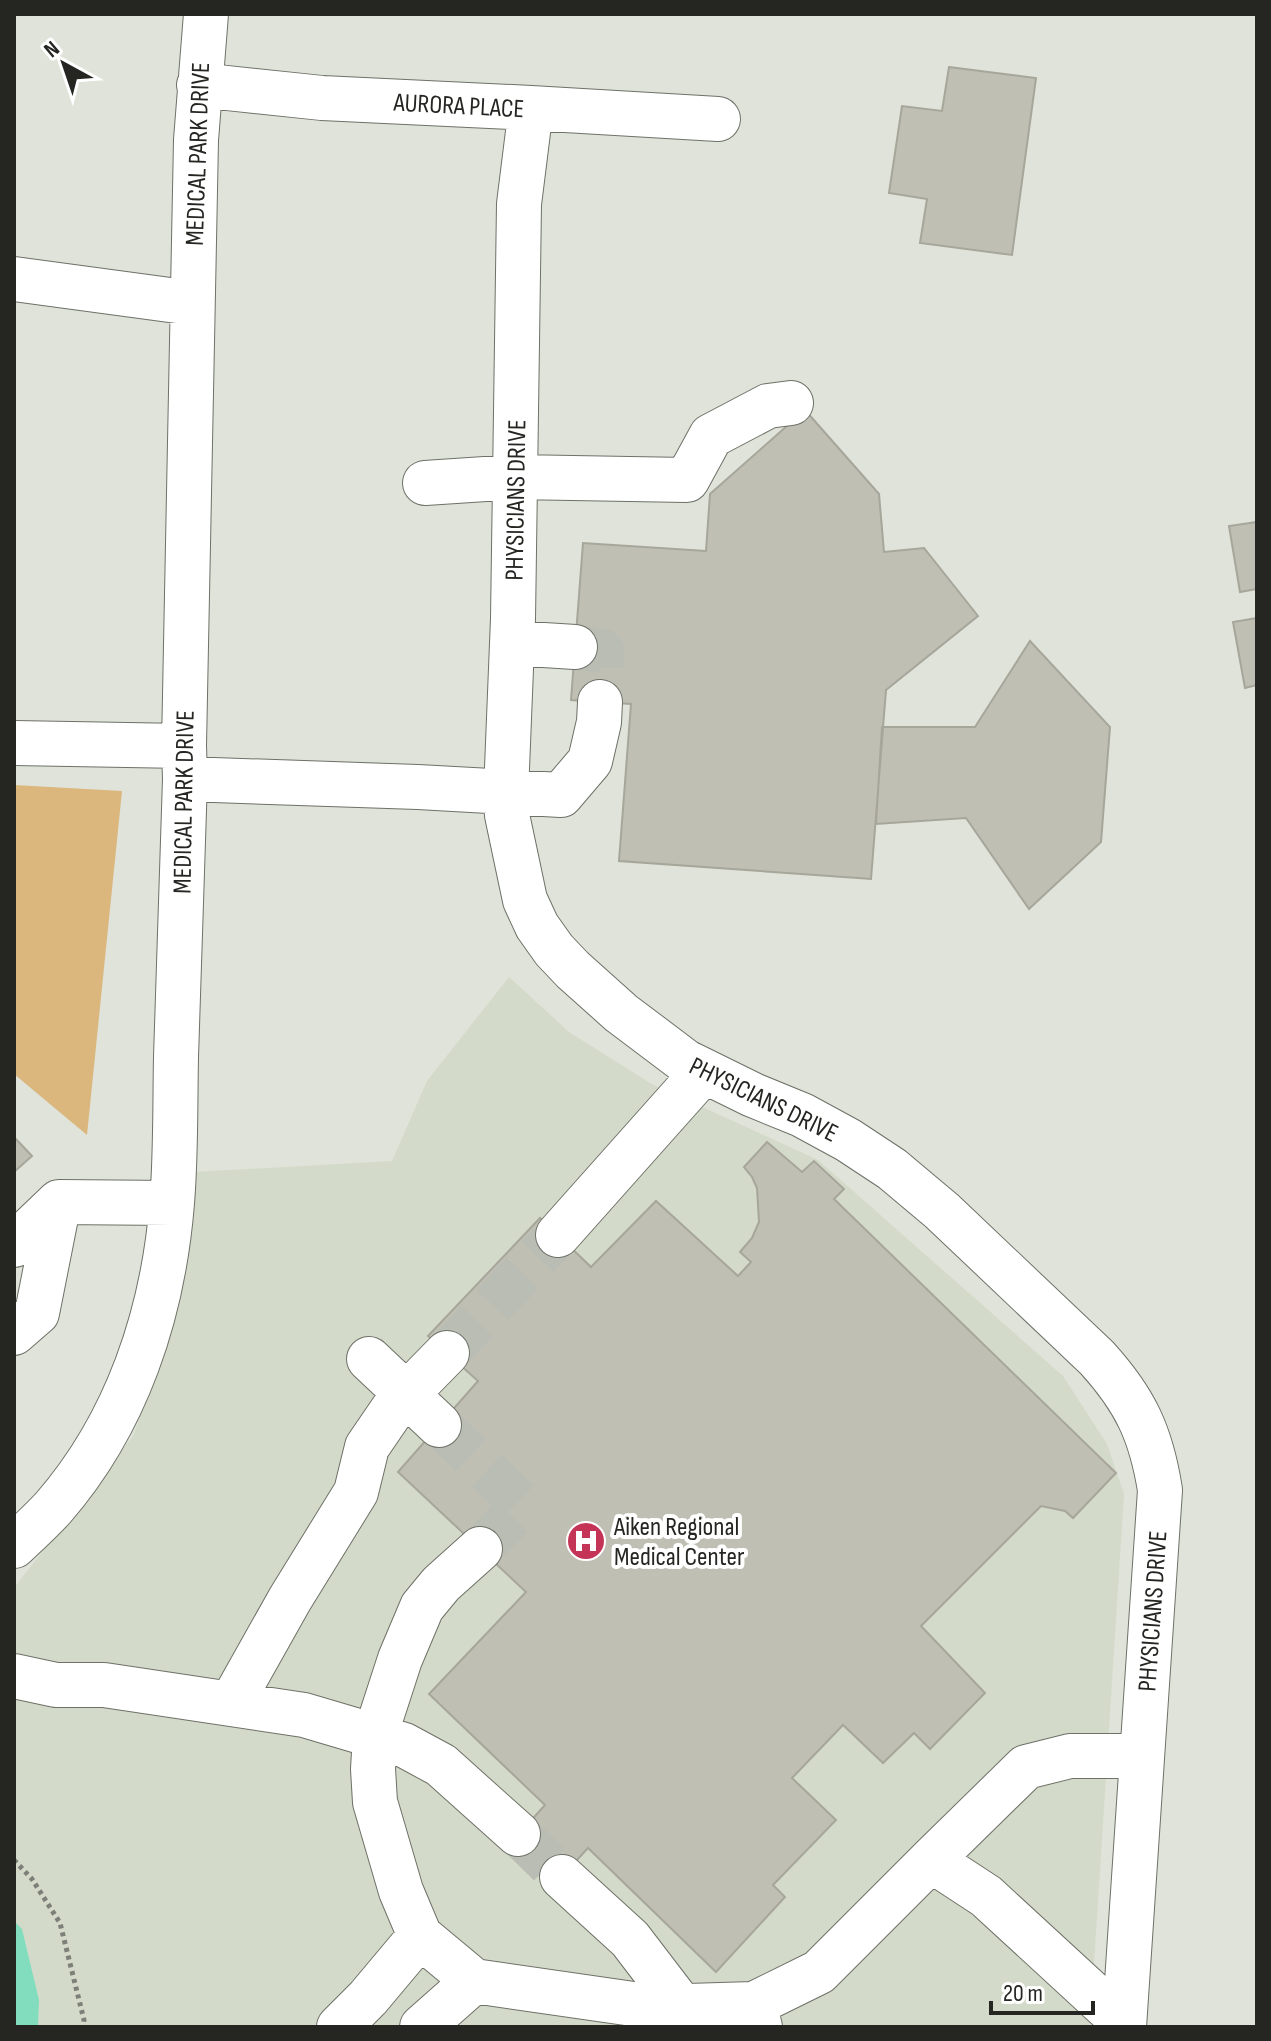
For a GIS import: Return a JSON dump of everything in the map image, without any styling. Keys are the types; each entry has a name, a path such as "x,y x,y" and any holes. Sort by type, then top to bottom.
{"street":[{"name":"MEDICAL PARK DRIVE","path":"14,1546 52,1509 82,1470 108,1429 130,1385 158,1301 172,1203 185,762 196,140 206,14"},
{"name":"AURORA PLACE","path":"199,85 322,98 718,119"},
{"name":"PHYSICIANS DRIVE","path":"531,108 519,204 512,643 506,793 525,900 537,926 573,970 621,1013 686,1062 802,1115 892,1169 942,1211 1087,1348 1118,1381 1135,1408 1148,1437 1160,1490 1124,2025"},
{"path":"14,279 192,303"},
{"path":"425,483 515,477 687,480 711,436 768,406 791,403"},
{"path":"512,643 575,647"},
{"path":"14,743 418,787 561,795 590,761 600,702"},
{"path":"558,1235 704,1071"},
{"path":"14,1245 59,1202 172,1203"},
{"path":"14,1333 37,1313 59,1202"},
{"path":"231,1704 290,1599 356,1492 367,1447 395,1406 447,1353"},
{"path":"369,1359 439,1425"},
{"path":"480,1549 441,1584 422,1607 400,1659 375,1736 373,1769 375,1802 401,1891 420,1936 474,1981 654,2007 682,2007 757,2016 819,1972 1026,1767 1070,1756 1142,1756"},
{"path":"14,1676 56,1685 104,1685 304,1715 404,1745 441,1765 518,1834"},
{"path":"931,1860 986,1896 1124,2025"},
{"path":"562,1877 630,1939 682,2007"},
{"path":"339,2027 420,1936"},
{"path":"422,2027 474,1981"}],"path":[{"path":"14,1860 32,1879 60,1923 84,2020 83,2027"}],"shaded area":[{"path":"14,785 122,791 87,1135 14,1074"},
{"name":"Aiken Regional Medical Center","path":"509,977 569,1032 650,1083 818,1160 1063,1376 1107,1444 1124,1494 1090,2027 14,2027 14,1588 133,1436 179,1306 193,1172 392,1161 427,1081"},
{"path":"14,1921 22,1929 39,2000 38,2027 14,2027"}],"building":[{"path":"949,67 1036,78 1012,255 920,243 927,199 889,193 902,106 942,111"},
{"path":"805,410 879,494 884,552 924,548 978,616 886,690 871,879 619,861 631,704 571,700 583,543 706,551 710,494"},
{"path":"1257,522 1257,589 1240,592 1229,526"},
{"path":"1257,618 1257,685 1245,688 1233,622"},
{"path":"1030,641 1110,727 1101,842 1029,909 966,818 876,824 882,727 975,727"},
{"path":"14,1137 32,1156 14,1172"},
{"name":"Aiken Regional Medical Center","path":"767,1142 802,1172 814,1161 844,1189 834,1199 1116,1473 1073,1518 1065,1511 1041,1506 921,1626 985,1693 930,1749 914,1733 883,1763 843,1725 792,1778 836,1820 773,1885 785,1897 716,1972 588,1848 552,1887 509,1845 545,1805 429,1694 526,1592 398,1472 478,1381 428,1336 540,1218 591,1267 656,1201 738,1276 751,1262 740,1252 752,1238 759,1222 757,1188 744,1167"}],"tunnel":[{"path":"575,647 602,651 600,702"},
{"path":"447,1353 558,1235"},
{"path":"439,1425 523,1505 480,1549"},
{"path":"518,1834 562,1877"}],"place":[{"name":"Aiken Regional Medical Center","path":"586,1541"}]}
